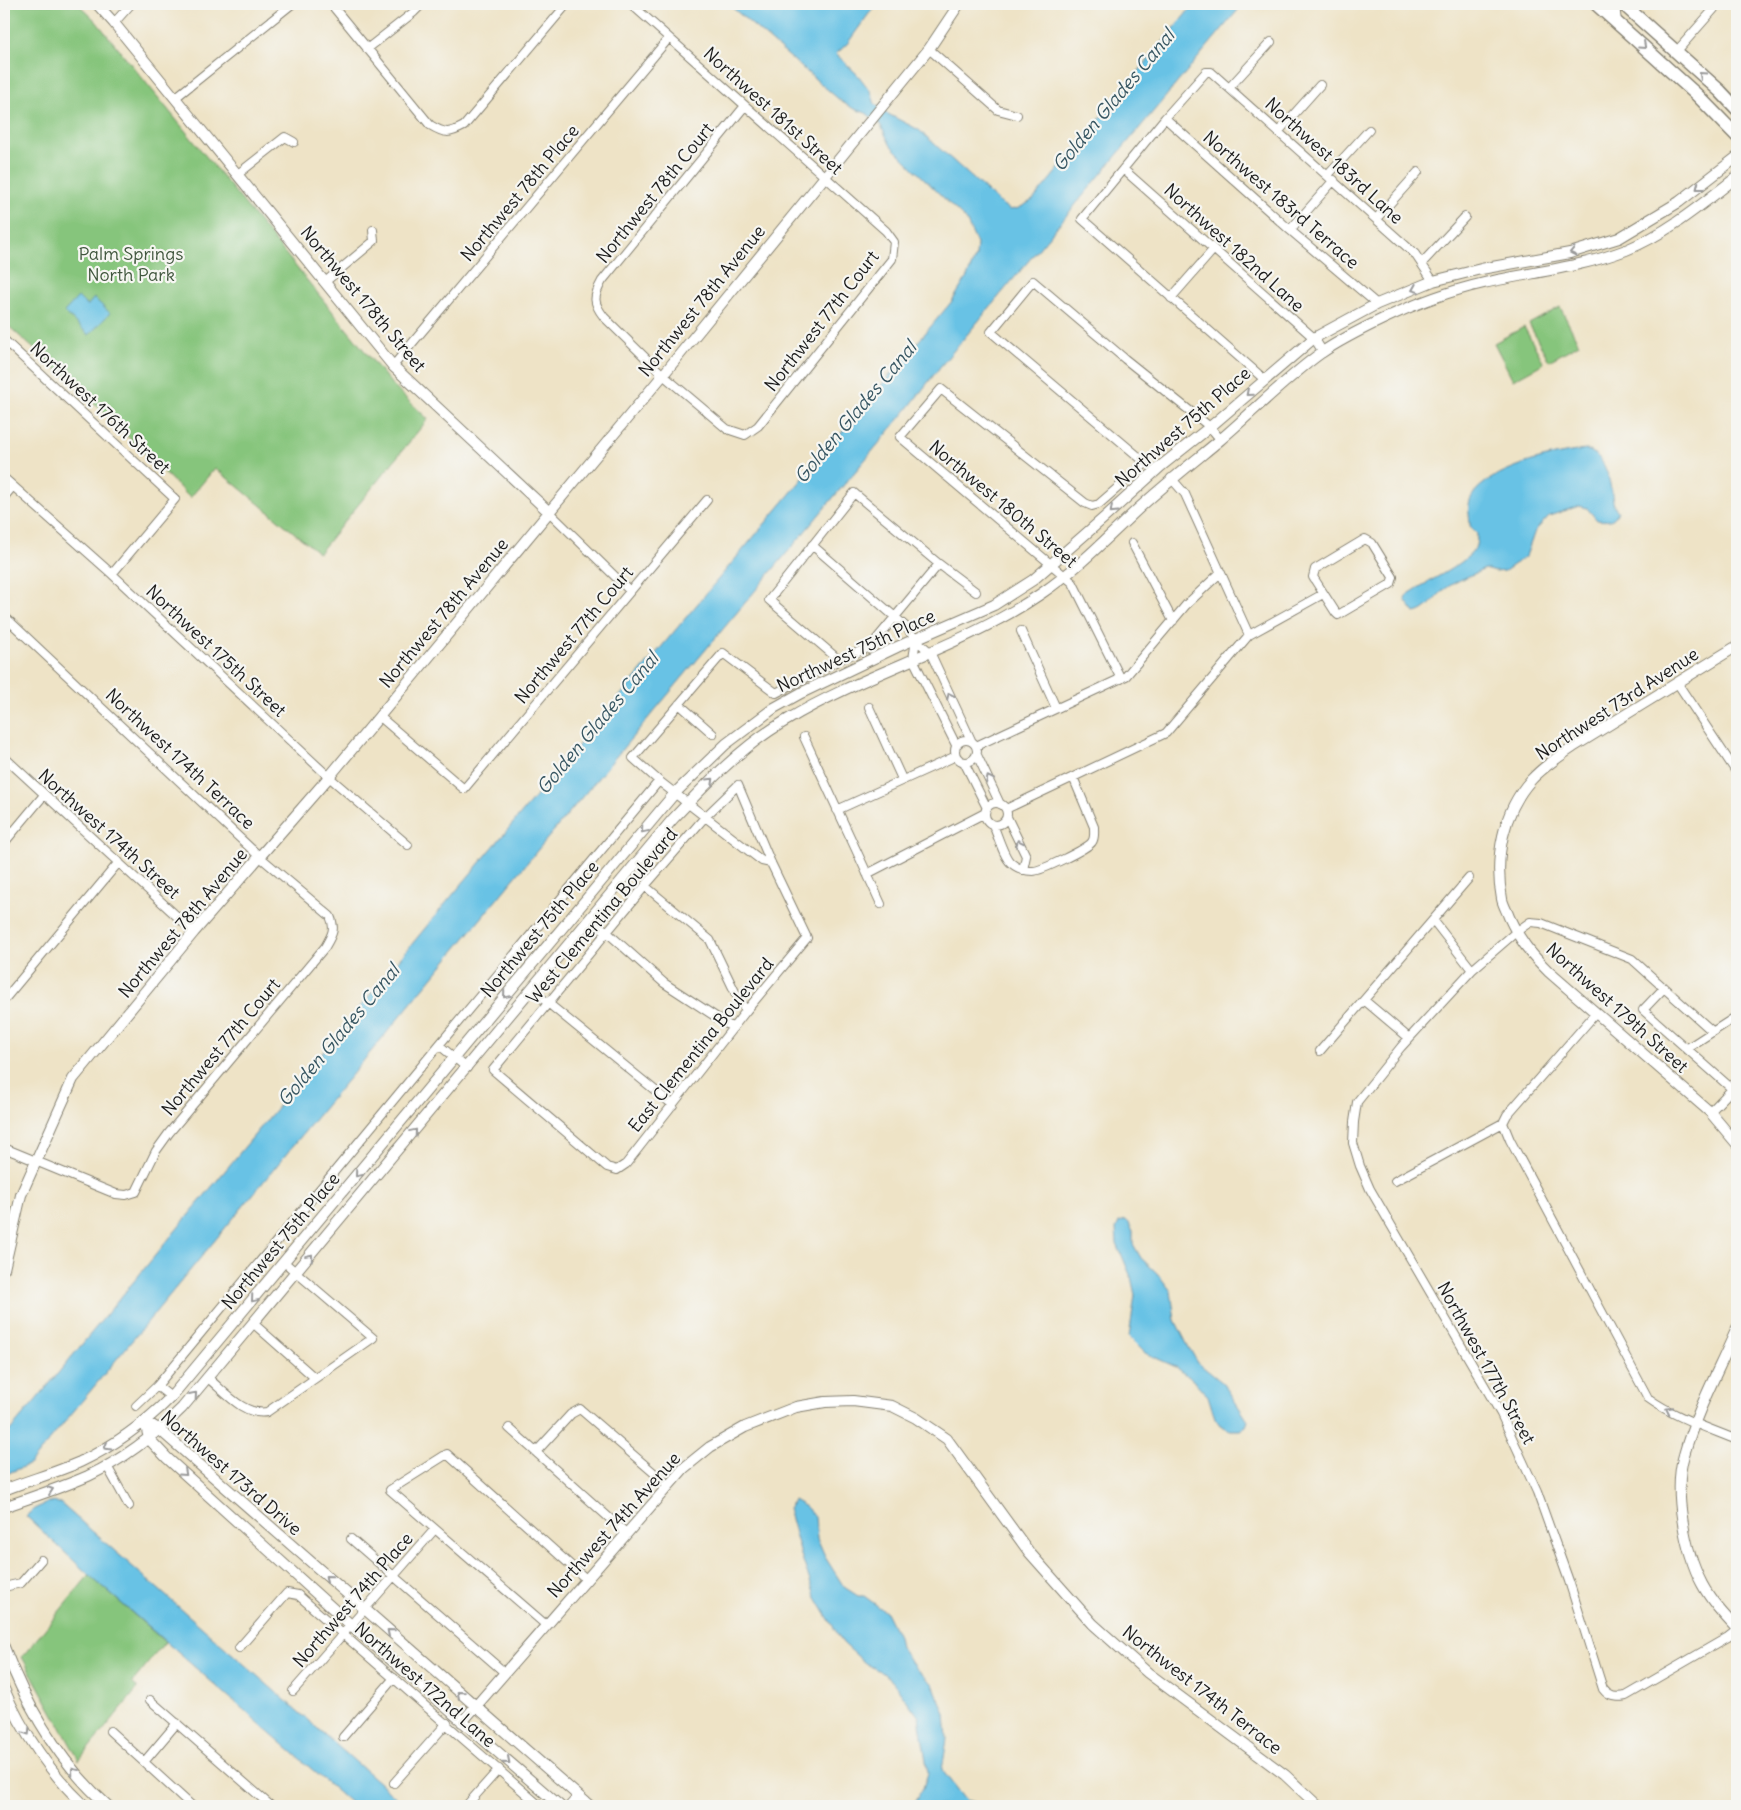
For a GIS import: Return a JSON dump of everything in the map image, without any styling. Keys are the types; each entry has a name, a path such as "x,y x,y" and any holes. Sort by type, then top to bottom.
{"main road":[{"path":"1596,4 1611,7 1618,23 1737,136"},
{"path":"1623,4 1737,109"}],"street":[{"name":"Northwest 178th Street","path":"97,4 238,174 393,366 549,512 630,591"},
{"path":"114,23 131,4"},
{"path":"175,98 292,4"},
{"path":"330,4 430,125 441,132 452,132 464,126 567,4"},
{"path":"367,49 422,4"},
{"name":"Northwest 181st Street","path":"631,4 744,107 886,231 894,242"},
{"name":"Northwest 78th Avenue","path":"4,1269 21,1195 74,1079 194,932 329,777 663,375 929,49 959,4"},
{"path":"1676,52 1714,9"},
{"name":"Northwest 78th Place","path":"393,366 669,38"},
{"path":"1230,88 1271,42"},
{"path":"929,49 998,110 1016,115"},
{"name":"Northwest 183rd Lane","path":"1165,118 1206,72 1211,72 1415,254 1433,281"},
{"path":"1279,131 1320,85"},
{"name":"Northwest 78th Court","path":"663,375 598,310 595,294 602,281 744,107"},
{"path":"1165,118 1082,219 1264,379"},
{"name":"Northwest 183rd Terrace","path":"1165,118 1290,230 1377,304"},
{"path":"1290,230 1369,130"},
{"path":"238,174 285,137 294,142"},
{"name":"Northwest 75th Place","path":"4,1490 81,1461 122,1438 146,1421 171,1398 675,793 726,744 774,708 801,693 897,647 994,605 1033,580 1161,466 1314,338 1377,304 1433,281 1481,269 1575,252 1619,238 1679,202 1737,157"},
{"name":"Northwest 182nd Lane","path":"1123,169 1314,338 1323,352"},
{"path":"1376,219 1418,172"},
{"name":"Northwest 75th Place","path":"4,1507 73,1482 107,1466 149,1439 182,1408 209,1379 688,803 737,756 783,722 809,707 1002,619 1042,593 1066,576 1171,478 1323,352 1384,319 1434,297 1484,283 1570,268 1626,250 1664,231 1737,177"},
{"path":"1422,263 1466,217"},
{"path":"325,282 374,241 373,230"},
{"name":"Northwest 77th Court","path":"663,375 727,429 745,435 758,426 892,259 894,242"},
{"path":"1171,298 1213,250"},
{"name":"Northwest 180th Street","path":"1121,679 1073,583 900,437 941,389 1042,467 1085,503 1092,506 1099,504 1146,463 991,332 1033,281 1210,426"},
{"name":"Northwest 176th Street","path":"4,340 175,498 112,574"},
{"path":"1210,426 1220,439"},
{"name":"Northwest 175th Street","path":"4,478 112,574 329,777 408,845"},
{"path":"1171,478 1184,494 1249,635"},
{"path":"4,497 13,486"},
{"path":"839,660 769,600 854,493 939,564 976,592"},
{"name":"Northwest 77th Court","path":"379,716 464,788 707,500"},
{"path":"1366,540 1372,543 1393,578 1391,584 1341,615 1336,614 1323,594 1313,577 1315,569 1366,540"},
{"path":"1132,543 1173,621"},
{"path":"812,545 895,617 930,652 1026,856 1023,870"},
{"path":"771,863 762,861 659,781 633,758 723,653 776,693 839,660 870,647 939,564"},
{"path":"956,745 961,741 973,743 1121,679 1131,670 1186,605 1220,573"},
{"path":"1004,810 1166,733 1249,635 1323,594"},
{"name":"Northwest 174th Terrace","path":"4,616 260,857 330,916 334,925"},
{"path":"1021,631 1056,708"},
{"path":"916,640 913,659 956,745 956,756"},
{"name":"Northwest 73rd Avenue","path":"1500,852 1504,831 1519,796 1531,780 1542,770 1573,747 1737,646"},
{"path":"1678,684 1737,773"},
{"path":"679,704 713,734"},
{"path":"869,707 902,779"},
{"path":"804,737 881,904"},
{"path":"964,762 972,761 977,755"},
{"path":"956,756 964,762 986,810 987,820 999,825 1004,822 1004,810"},
{"path":"837,810 956,756"},
{"name":"Northwest 174th Street","path":"4,757 194,932"},
{"path":"993,824 1009,862 1023,870 1034,871 1043,868 1091,844 1095,836 1094,828 1073,777"},
{"path":"136,1406 157,1386 659,781"},
{"name":"West Clementina Boulevard","path":"618,1170 607,1167 494,1070 547,1003 645,886 705,817 738,785 771,863"},
{"path":"4,843 44,795"},
{"path":"867,874 986,810 993,803 1004,810"},
{"name":"Northwest 179th Street","path":"1500,852 1499,873 1502,900 1516,932 1530,953 1710,1112 1737,1144"},
{"path":"4,1000 119,862"},
{"name":"East Clementina Boulevard","path":"618,1170 626,1164 746,1011 807,938 771,863"},
{"path":"1320,1051 1469,878"},
{"path":"645,886 710,940 746,1011"},
{"path":"591,918 664,983 733,1028"},
{"path":"1433,920 1472,970"},
{"name":"Northwest 177th Street","path":"1712,1031 1632,959 1541,923 1530,922 1472,970 1409,1038 1357,1102 1353,1142 1360,1166 1370,1189 1501,1414 1537,1492 1569,1581 1601,1685 1609,1695 1614,1697 1626,1696 1737,1630"},
{"name":"Northwest 77th Court","path":"35,1162 116,1194 126,1195 136,1192 156,1151 324,947 332,934 334,925"},
{"path":"537,958 529,981 529,986 532,990 673,1105"},
{"path":"1664,988 1643,1010 1686,1049 1734,1086 1710,1112"},
{"path":"1364,1000 1409,1038"},
{"path":"1395,1181 1503,1123 1507,1115 1596,1013"},
{"path":"1686,1049 1737,1016"},
{"path":"439,1044 466,1068"},
{"path":"1503,1123 1510,1140 1648,1398 1695,1422 1737,1440"},
{"path":"4,1148 35,1162"},
{"path":"209,1379 247,1410 257,1414 267,1412 373,1338 284,1262"},
{"path":"254,1324 315,1378"},
{"path":"1736,1335 1695,1422 1683,1455 1679,1486 1682,1518 1688,1544 1701,1583 1713,1602 1737,1630"},
{"path":"157,1386 171,1398"},
{"name":"Northwest 174th Terrace","path":"825,1402 853,1401 892,1406 916,1418 947,1439 1029,1552 1093,1624 1148,1673 1284,1775 1318,1806"},
{"name":"Northwest 74th Avenue","path":"462,1722 684,1468 710,1447 745,1427 796,1407 825,1402"},
{"path":"536,1452 571,1414 580,1409 668,1485"},
{"name":"Northwest 173rd Drive","path":"146,1421 160,1430 590,1806"},
{"name":"Northwest 173rd Drive","path":"146,1421 149,1439 167,1458 352,1625 560,1806"},
{"path":"509,1428 626,1533"},
{"path":"546,1625 390,1490 447,1454 586,1579"},
{"path":"107,1466 129,1506"},
{"name":"Northwest 74th Place","path":"293,1691 435,1529"},
{"path":"351,1539 504,1672"},
{"path":"4,1587 22,1583 41,1560"},
{"name":"Northwest 172nd Lane","path":"238,1648 287,1593 298,1595 540,1806"},
{"path":"4,1647 26,1700 50,1740 92,1792 108,1806"},
{"path":"343,1736 394,1678"},
{"path":"4,1690 22,1726 39,1752 85,1806"},
{"path":"150,1700 271,1806"},
{"path":"144,1762 177,1723"},
{"path":"394,1783 447,1723"},
{"path":"110,1731 192,1806"},
{"path":"466,1806 499,1769"},
{"path":"569,1806 578,1796"}],"green space":[{"name":"Palm Springs North Park","path":"7,4 78,4 95,20 394,387 428,419 319,553 215,468 190,498 90,399 4,322 4,8"},
{"path":"1560,307 1579,344 1549,361 1529,324"},
{"path":"1524,327 1544,363 1513,380 1494,343"},
{"path":"89,1575 165,1642 132,1683 138,1688 79,1760 22,1657"}],"water":[{"name":"Golden Glades Canal","path":"728,4 876,4 847,44 836,54 858,75 871,92 875,104 888,114 919,130 1010,210 1019,208 1033,200 1194,4 1243,4 940,367 906,411 541,846 30,1464 4,1475 4,1438 6,1435 440,910 953,300 967,277 976,256 977,244 966,220 891,146 880,124 866,113 842,102"},
{"path":"78,297 87,306 94,298 110,313 89,335 64,312"},
{"path":"1587,450 1600,459 1610,482 1614,506 1618,511 1612,519 1597,520 1587,508 1579,506 1549,516 1535,531 1526,556 1505,571 1496,572 1485,569 1460,580 1445,589 1424,610 1415,613 1405,600 1406,596 1461,562 1474,550 1477,534 1470,526 1469,507 1472,496 1480,486 1508,470 1524,464 1559,454"},
{"path":"1126,1220 1133,1231 1133,1244 1141,1258 1157,1273 1171,1291 1175,1320 1198,1363 1223,1383 1248,1421 1246,1426 1240,1430 1230,1430 1220,1425 1215,1418 1208,1396 1195,1382 1176,1367 1145,1353 1129,1337 1135,1295 1131,1277 1117,1244 1116,1229 1119,1222"},
{"path":"794,1500 806,1507 815,1517 817,1539 825,1557 844,1587 858,1596 864,1596 886,1612 898,1636 900,1647 916,1669 933,1684 945,1714 947,1739 942,1770 965,1800 990,1806 912,1806 923,1788 928,1773 919,1717 893,1682 883,1673 865,1663 843,1643 815,1596 788,1508"},
{"path":"49,1502 60,1503 406,1806 354,1806 89,1575 26,1516 34,1509"}]}
